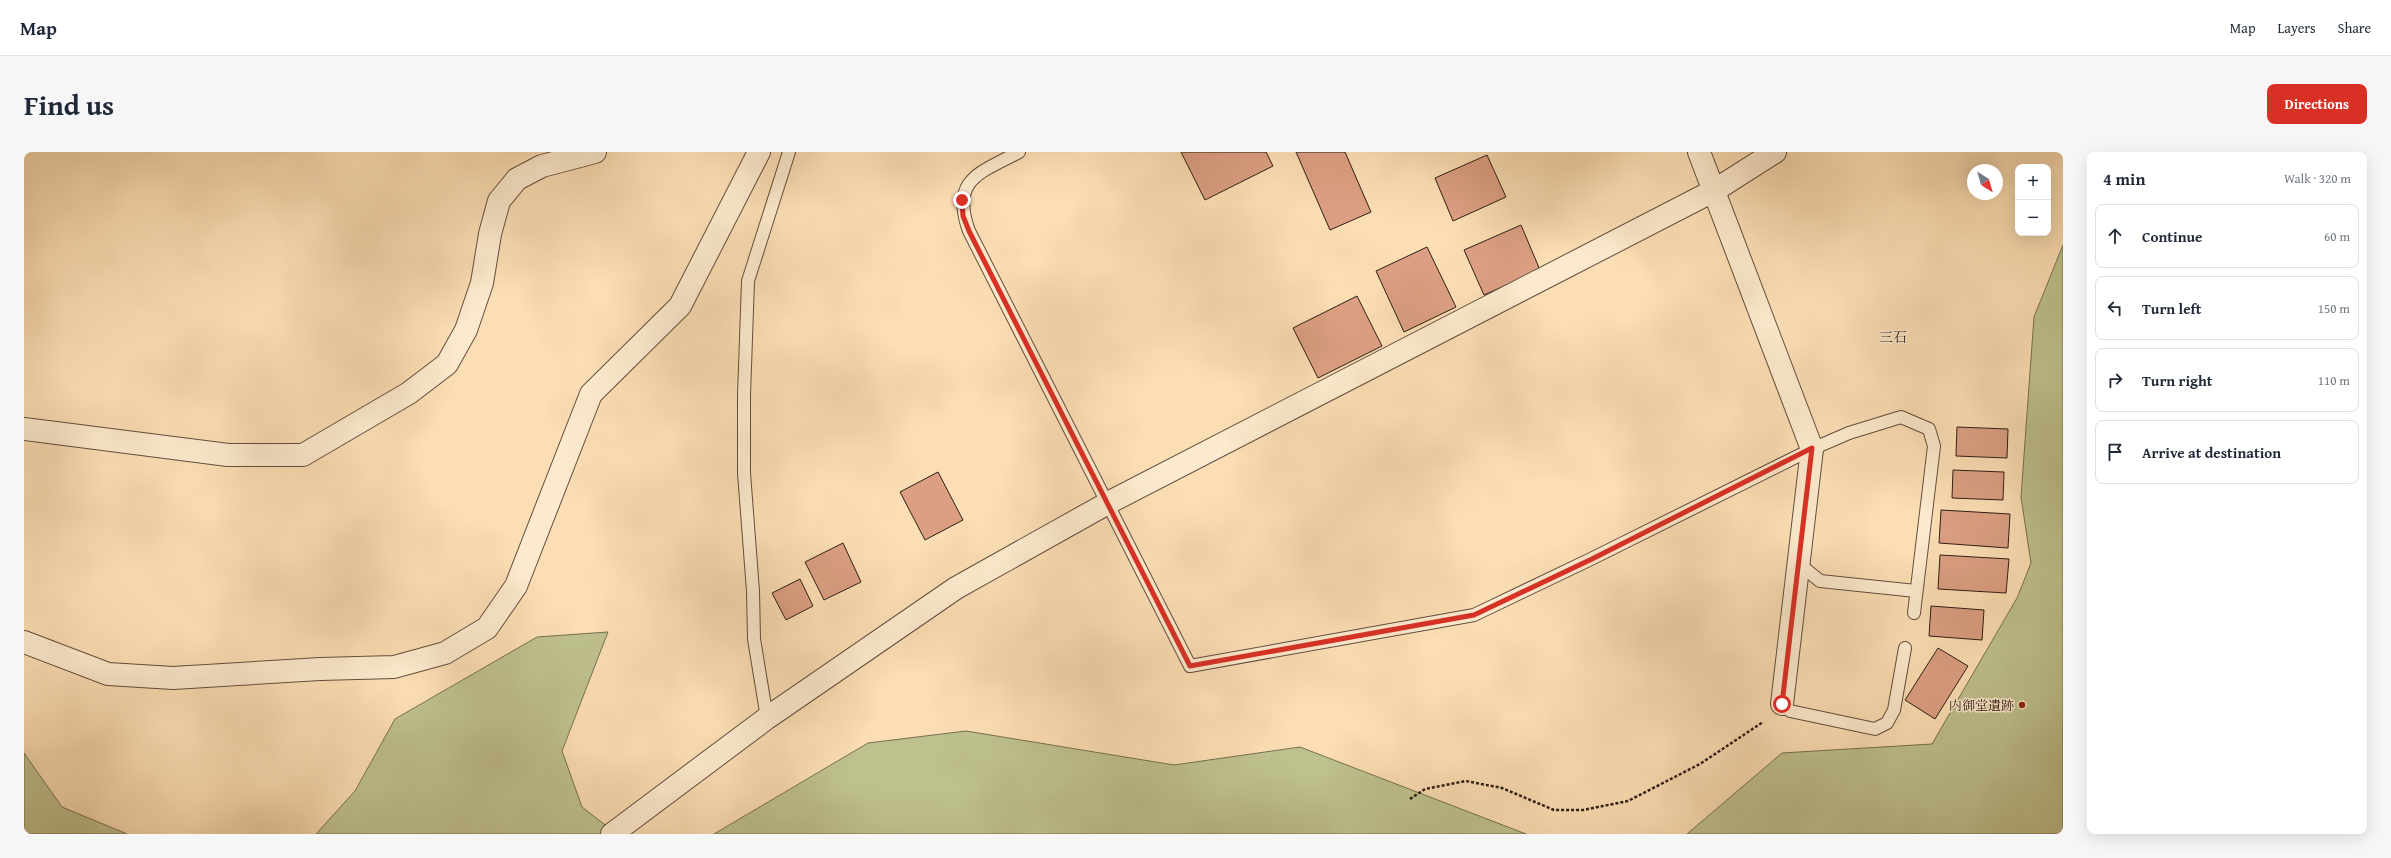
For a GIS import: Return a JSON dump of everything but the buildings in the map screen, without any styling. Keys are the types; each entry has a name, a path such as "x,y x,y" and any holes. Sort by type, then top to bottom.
{"street":[{"path":"24,429 228,455 303,455 409,393 447,364 466,330 482,283 490,234 499,201 517,179 542,166 595,152"},
{"path":"24,642 108,674 173,678 320,669 394,667 446,653 487,628 516,586 591,394 680,306 759,152"},
{"path":"1699,152 1715,190 1812,448 1782,704"},
{"path":"612,834 767,718 956,588 1108,503 1715,190 1775,152"}],"lane":[{"path":"767,718 754,639 753,591 744,473 744,395 747,296 748,280 789,152"},
{"path":"1019,152 983,172 967,184 962,200 963,216 969,231 1190,666 1474,615 1592,559 1812,448 1849,433 1901,417 1929,429 1934,446 1914,613"},
{"path":"1799,564 1820,581 1916,591"},
{"path":"1782,704 1790,711 1875,729 1887,723 1894,710 1905,648"}],"path":[{"path":"1410,799 1425,789 1466,781 1502,788 1554,810 1583,810 1628,801 1700,764 1760,725 1782,704"}],"green space":[{"path":"2063,245 2063,834 1687,834 1782,753 1932,744 2017,598 2031,563 2021,497 2034,317"},
{"path":"608,632 562,751 582,807 617,834 316,834 355,791 395,719 537,637"},
{"path":"966,731 1174,765 1300,747 1526,834 714,834 868,743"},
{"path":"24,753 62,807 127,834 24,834"}],"place":[{"name":"内御堂遺跡","path":"2022,705"}],"district":[{"name":"三石","path":"1893,337"}],"route":[{"path":"962,200 963,216 969,231 1190,666 1474,615 1592,559 1812,448 1782,704"}]}
